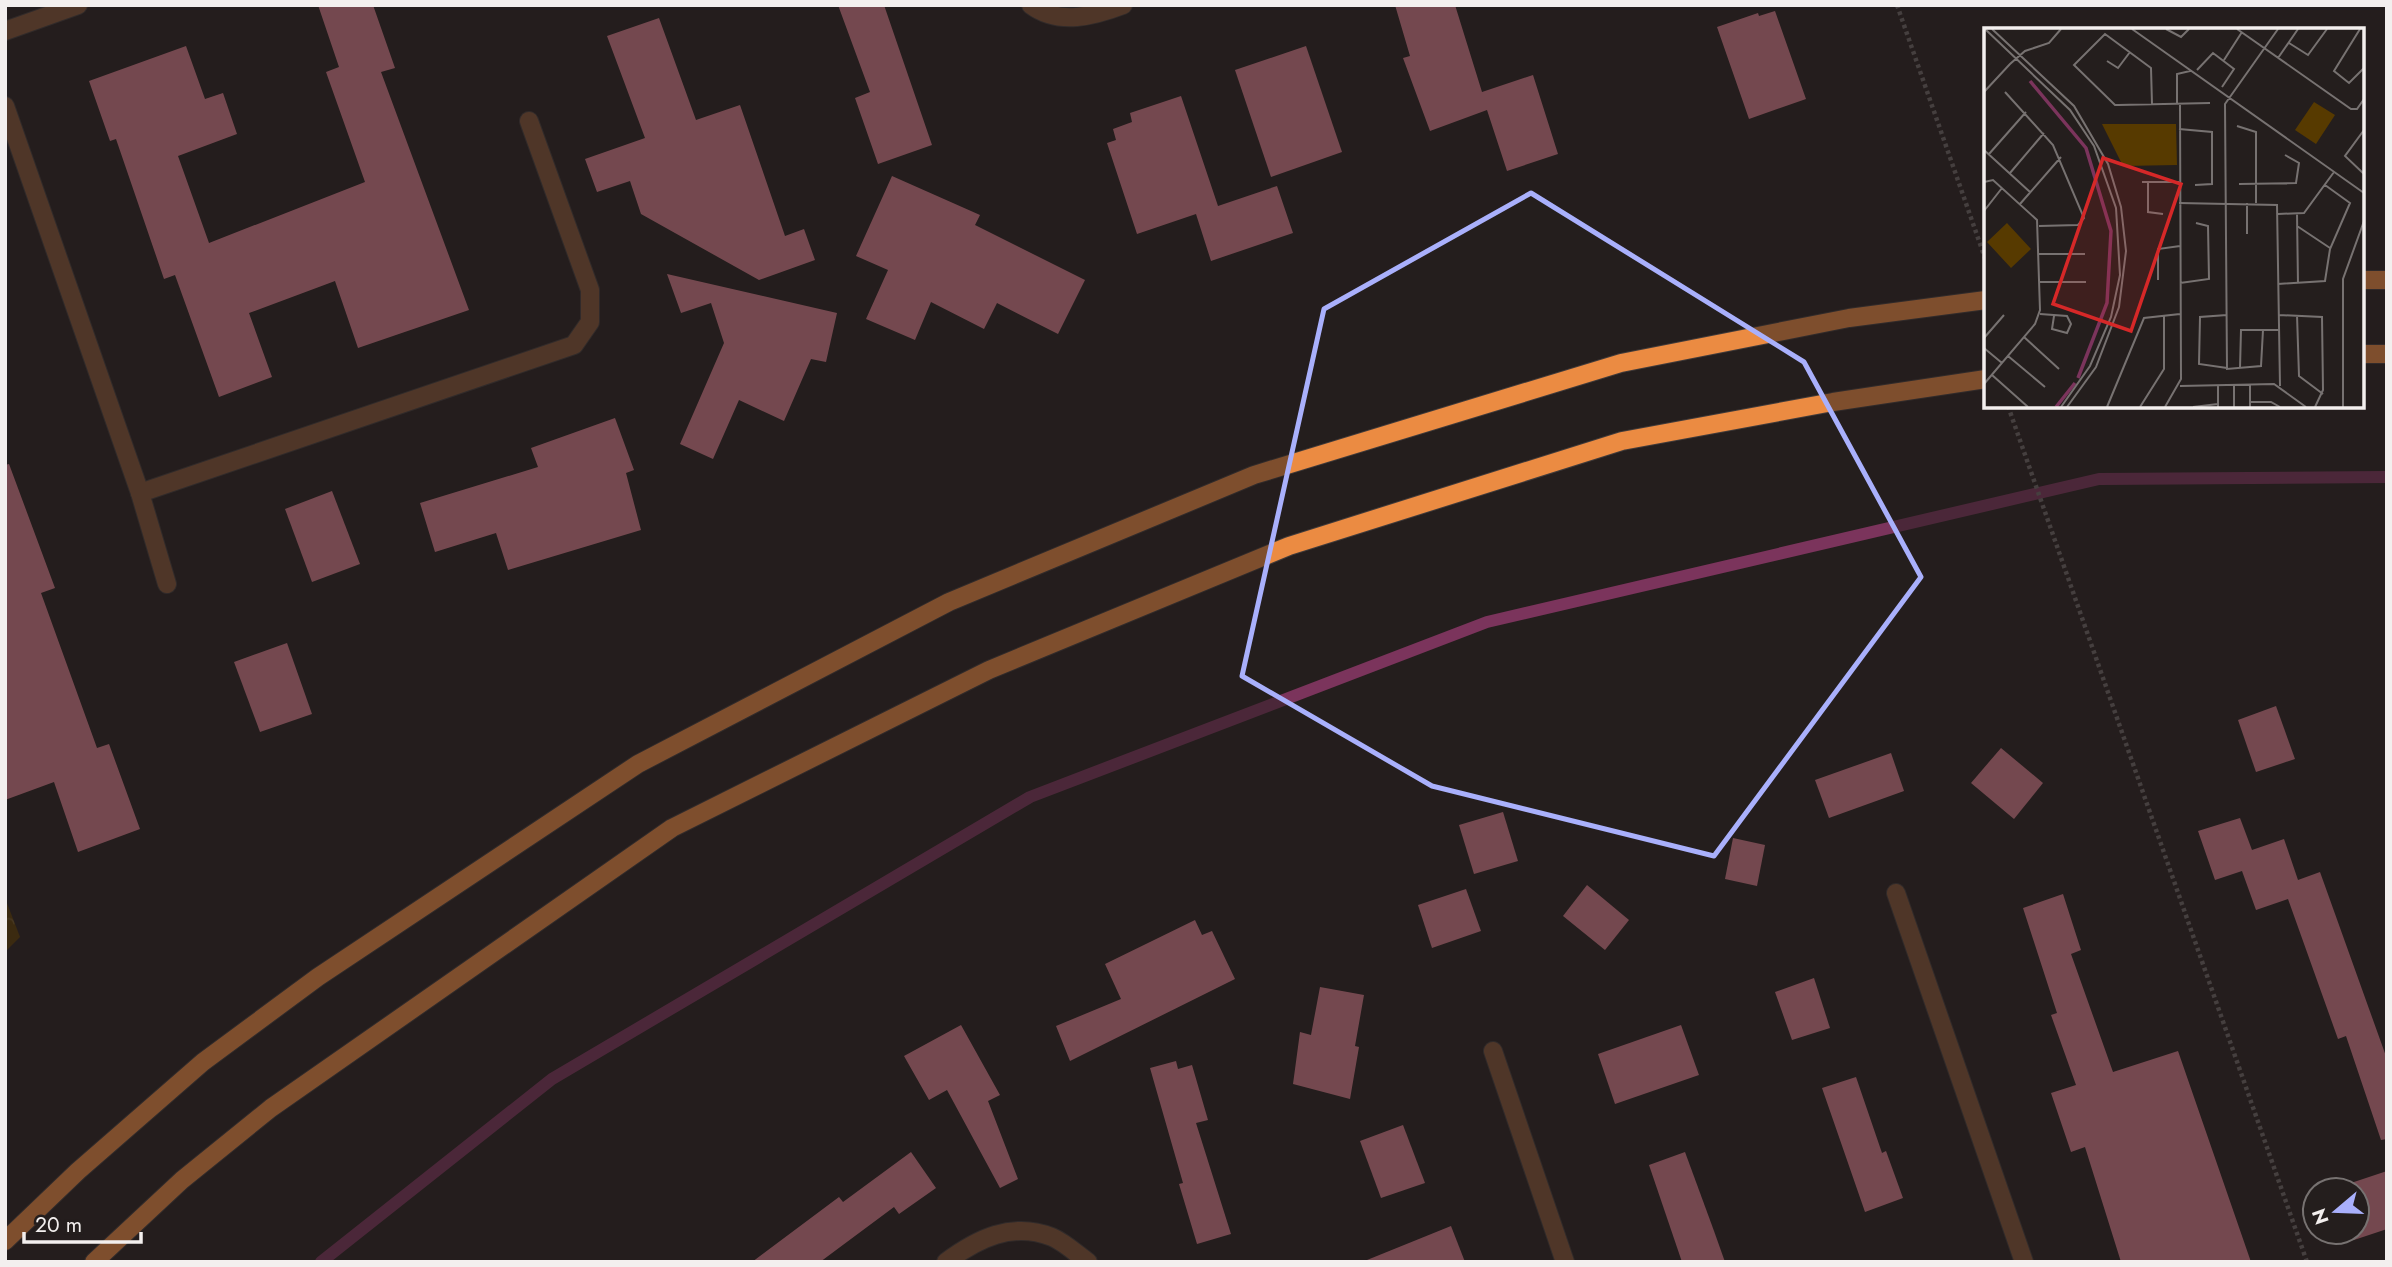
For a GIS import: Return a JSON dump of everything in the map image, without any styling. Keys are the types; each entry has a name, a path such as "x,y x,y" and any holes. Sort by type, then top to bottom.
{"main road":[{"path":"2364,280 2387,280"},
{"path":"5,1241 78,1171 203,1062 318,977 638,764 949,602 1254,475 1621,363 1837,321 1984,300"},
{"path":"2364,354 2387,354"},
{"path":"94,1262 182,1180 271,1108 672,828 989,670 1289,546 1622,441 1833,402 1984,379"}],"street":[{"path":"5,31 78,5"},
{"path":"1031,5 1039,11 1063,18 1094,16 1123,5"},
{"path":"5,106 140,493 167,584"},
{"path":"140,493 574,345 590,322 590,290 529,121"},
{"path":"1896,893 2024,1262"},
{"path":"1493,1051 1565,1262"},
{"path":"946,1262 974,1241 1007,1230 1051,1237 1088,1262"}],"path":[{"path":"1897,5 1984,255"},
{"path":"2009,408 2306,1262"}],"highlighted area":[{"path":"1531,193 1804,362 1921,577 1714,856 1432,786 1242,676 1324,309"}],"green space":[{"path":"5,898 20,937 5,952"}],"building":[{"path":"318,5 373,5 395,68 381,72 469,310 358,348 335,281 249,313 272,377 219,397 175,275 164,279 116,139 110,141 89,81 186,46 205,99 223,93 237,134 178,156 209,243 365,182 326,72 339,67"},
{"path":"838,5 884,5 932,145 878,164 855,98 870,92"},
{"path":"1395,5 1455,5 1482,92 1533,75 1558,154 1507,171 1487,110 1430,131 1403,58 1410,56"},
{"path":"1775,11 1806,99 1749,119 1717,27 1758,13 1759,16"},
{"path":"659,18 696,120 740,105 785,236 804,229 815,260 759,280 641,214 630,181 597,192 585,159 645,138 607,36"},
{"path":"1306,46 1342,152 1271,177 1235,70"},
{"path":"1181,96 1218,206 1277,186 1293,233 1211,261 1196,214 1137,234 1107,143 1116,140 1113,129 1132,122 1130,113"},
{"path":"892,176 980,215 975,225 1085,280 1058,334 997,303 984,329 931,302 915,340 866,319 888,270 856,256"},
{"path":"667,274 837,313 826,362 811,359 784,421 739,400 713,459 680,444 724,343 711,303 681,313"},
{"path":"615,418 634,470 626,473 641,530 508,570 496,533 435,552 420,503 538,467 531,448"},
{"path":"9,464 55,588 41,593 97,748 109,744 140,829 78,852 54,782 5,800 5,465"},
{"path":"332,491 360,564 312,582 285,509"},
{"path":"287,643 312,714 260,732 234,662"},
{"path":"2276,706 2295,759 2256,772 2238,720"},
{"path":"2001,748 2043,783 2014,819 1971,783"},
{"path":"1891,753 1904,791 1829,818 1815,780"},
{"path":"1503,812 1518,861 1474,874 1459,825"},
{"path":"2240,818 2252,850 2284,839 2298,880 2320,872 2387,1059 2387,1139 2381,1140 2346,1036 2338,1039 2288,899 2256,910 2242,871 2215,880 2198,831"},
{"path":"1733,838 1765,845 1757,886 1725,879"},
{"path":"1587,885 1629,920 1605,950 1563,916"},
{"path":"1466,889 1481,931 1432,948 1418,905"},
{"path":"2063,894 2081,950 2071,954 2113,1072 2178,1051 2251,1262 2121,1262 2085,1147 2071,1152 2051,1093 2076,1085 2051,1015 2057,1013 2023,908"},
{"path":"1195,920 1202,935 1212,931 1235,979 1070,1061 1056,1026 1121,999 1105,964"},
{"path":"1814,978 1830,1028 1792,1040 1775,992"},
{"path":"1320,987 1364,995 1355,1046 1359,1047 1350,1099 1293,1084 1300,1032 1311,1035"},
{"path":"961,1025 1000,1095 988,1101 1018,1179 1000,1188 947,1090 929,1100 904,1056"},
{"path":"1681,1025 1699,1075 1615,1104 1598,1054"},
{"path":"1176,1061 1178,1069 1192,1065 1208,1120 1196,1123 1231,1234 1197,1244 1179,1184 1183,1183 1150,1068"},
{"path":"1856,1077 1882,1153 1886,1151 1903,1198 1865,1212 1822,1088"},
{"path":"1403,1125 1425,1183 1381,1198 1360,1141"},
{"path":"911,1152 936,1188 899,1214 894,1207 820,1262 752,1262 839,1197 843,1202"},
{"path":"1685,1152 1725,1262 1682,1262 1649,1165"},
{"path":"2387,1171 2387,1229 2371,1234 2371,1176"},
{"path":"1451,1226 1465,1262 1367,1262 1367,1260"}],"waterway":[{"path":"321,1262 552,1079 1030,797 1487,622 2099,479 2387,477"}]}
